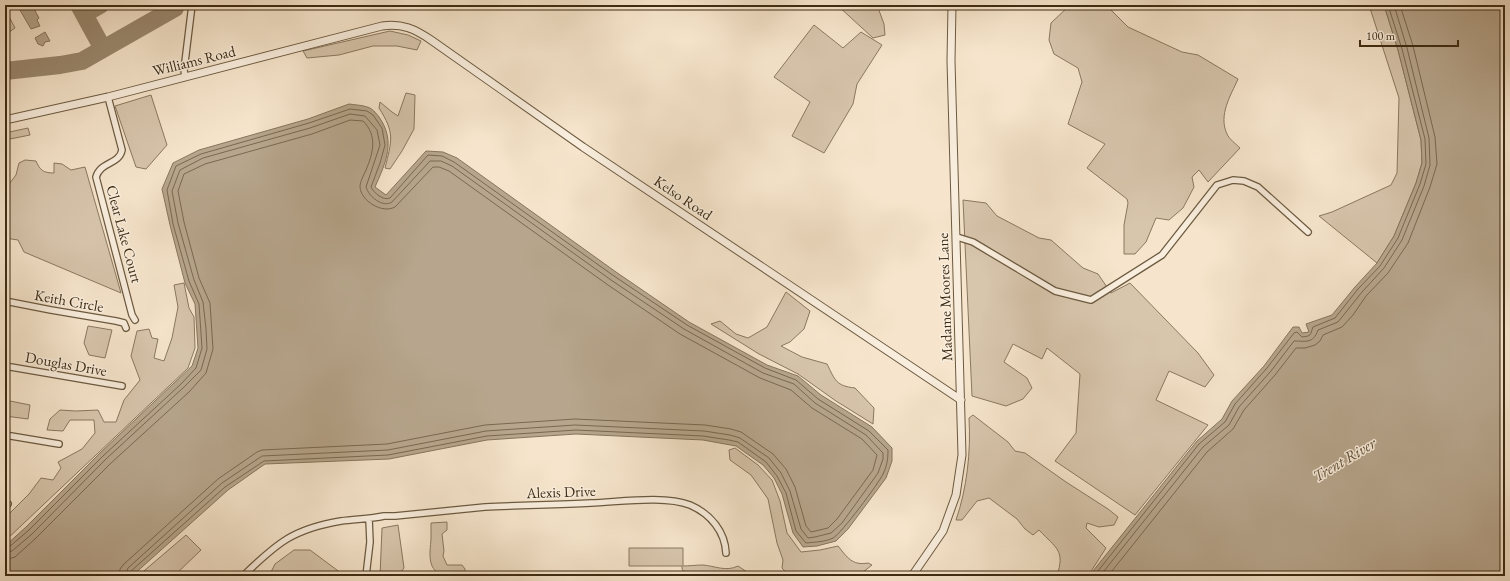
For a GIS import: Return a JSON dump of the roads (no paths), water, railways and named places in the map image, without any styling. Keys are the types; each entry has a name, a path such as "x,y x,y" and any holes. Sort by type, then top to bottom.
{"street":[{"path":"185,77 184,70 192,5"},
{"name":"Madame Moores Lane","path":"912,576 943,531 956,495 962,455 951,61 952,5"},
{"name":"Williams Road","path":"5,120 108,97 388,25"},
{"name":"Kelso Road","path":"388,25 403,26 419,32 583,147 961,400"},
{"name":"Clear Lake Court","path":"108,97 122,150 118,159 102,167 98,171 96,177 132,315 136,320"},
{"path":"957,237 973,242 1055,291 1091,300 1162,255 1217,185 1233,180 1244,181 1258,187 1308,232"},
{"name":"Keith Circle","path":"5,301 116,321 124,323 126,328"},
{"name":"Douglas Drive","path":"5,366 122,386"},
{"path":"5,435 59,444"},
{"name":"Alexis Drive","path":"243,576 272,548 301,531 322,524 384,516 486,507 628,501 672,501 691,506 703,512 712,520 720,530 726,546 726,553"},
{"path":"366,576 370,542 369,518"}],"water":[{"path":"17,5 32,5 39,18 37,20 40,26 31,29"},
{"name":"Trent River","path":"1384,5 1505,5 1505,576 1089,576 1197,441 1222,419 1232,401 1264,366 1293,327 1299,327 1302,333 1309,332 1306,324 1332,315 1377,263 1394,236 1416,183 1422,163 1421,140 1398,50"},
{"path":"45,32 50,41 45,42 43,46 38,44 35,38"},
{"path":"349,104 371,108 378,115 384,126 387,135 388,152 383,169 375,187 386,195 426,151 443,152 457,158 616,272 689,322 767,365 798,376 821,395 872,427 892,448 892,461 886,478 848,529 836,541 817,546 803,547 793,533 782,494 774,478 763,465 736,446 703,440 576,434 487,440 389,459 265,464 228,490 132,576 5,576 5,546 192,366 198,348 195,304 185,283 162,189 173,163 199,150 308,119"}]}
